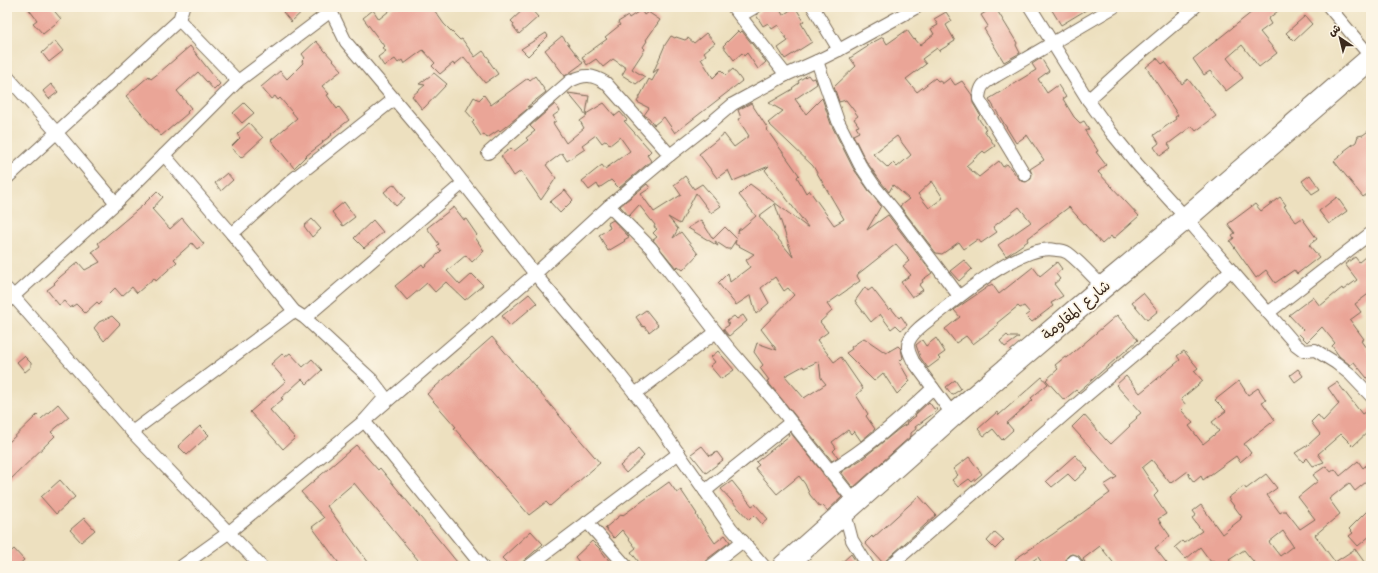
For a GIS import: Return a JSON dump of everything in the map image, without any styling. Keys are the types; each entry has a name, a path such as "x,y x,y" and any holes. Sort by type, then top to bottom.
{"highway":[{"name":"شارع المقاومة","path":"784,566 953,415 1186,218 1371,58"}],"street":[{"path":"7,178 179,20 183,7"},
{"path":"755,7 737,12 786,74"},
{"path":"813,7 839,50"},
{"path":"182,566 228,533 364,422 535,274 610,206 733,104 786,74 839,50 916,7"},
{"path":"1030,7 1088,100 1137,164 1296,345 1304,351 1315,350 1336,363 1350,374 1371,396"},
{"path":"1025,175 979,99 980,89 984,83 1114,7"},
{"path":"1088,100 1195,7"},
{"path":"1329,7 1371,58"},
{"path":"260,566 132,432 9,296 116,203 238,80 330,9 346,42 464,183 535,274 617,371 679,452 705,491 764,566"},
{"path":"179,20 238,80"},
{"path":"817,61 838,121 860,165 875,187 959,296"},
{"path":"488,152 570,81 587,75 606,83 670,155"},
{"path":"7,76 116,203"},
{"path":"232,234 292,180 394,100"},
{"path":"164,155 232,234 294,311 305,318 372,380 385,396 364,422"},
{"path":"305,318 464,183"},
{"path":"610,206 651,248 716,332 791,422 829,471 849,508 847,522 852,540 868,566"},
{"path":"1268,313 1370,235"},
{"path":"953,415 913,361 909,352 908,346 910,340 917,330 959,296 991,273 1035,251 1054,249 1067,252 1104,287"},
{"path":"890,566 1086,396 1180,318 1231,270"},
{"path":"132,432 294,311"},
{"path":"635,394 716,332"},
{"path":"829,471 867,446 895,424 933,388"},
{"path":"364,422 482,566"},
{"path":"705,491 791,422"},
{"path":"529,566 679,452"},
{"path":"587,522 626,566"},
{"path":"711,566 743,541"}],"building":[{"path":"27,7 51,7 61,19 43,34 33,23 37,20"},
{"path":"289,7 307,7 291,22 283,12"},
{"path":"394,7 432,7 444,24 460,40 462,39 475,57 483,51 498,74 485,83 464,57 454,65 453,63 440,74 432,66 435,63 423,50 404,64 402,60 398,63 395,59 384,66 378,57 386,51 382,48 384,46 363,18 373,10 379,19"},
{"path":"526,7 529,7 538,17 519,34 511,21"},
{"path":"763,7 772,7 774,10 779,8 783,15 795,7 804,21 801,23 812,42 785,59 778,48 788,41 778,25 772,29 768,23 763,26 756,15"},
{"path":"994,7 1017,43 1016,45 1020,53 1004,62 984,29 988,26 981,15"},
{"path":"1050,7 1091,7 1061,25"},
{"path":"1248,7 1283,7 1268,19 1271,24 1260,32 1277,53 1259,67 1242,45 1227,58 1243,78 1226,91 1210,71 1204,75 1193,59 1252,12"},
{"path":"641,10 644,15 648,12 660,20 646,40 647,41 643,47 645,49 632,69 645,77 636,84 622,75 626,68 613,59 603,67 596,59 587,65 582,57 607,39 605,37 620,25 618,22 628,16 629,18"},
{"path":"946,12 952,21 946,25 955,41 939,51 937,48 922,59 926,64 906,79 917,92 935,78 938,81 940,80 942,84 950,78 955,85 962,81 972,95 973,103 980,115 978,117 986,129 984,130 995,146 985,153 983,151 966,166 979,177 999,161 1003,167 1007,164 1021,181 1026,182 1031,179 1032,174 1030,169 1044,160 1027,135 1016,143 989,99 1036,70 1032,64 1041,58 1049,71 1038,79 1047,93 1058,85 1066,97 1063,99 1074,117 1080,123 1084,121 1089,129 1085,131 1098,151 1096,152 1106,165 1098,172 1139,216 1113,239 1111,236 1102,244 1069,207 1027,239 1028,241 1006,256 998,245 1031,222 1019,207 993,227 997,232 981,243 978,239 964,249 959,242 942,254 936,253 900,206 909,199 893,185 889,192 866,161 853,135 859,132 856,127 859,126 854,119 858,116 846,100 839,102 834,87 856,66 850,58 867,47 866,46 883,37 887,44 907,30 914,40 915,39 920,45 934,34 931,29 938,25 934,19","holes":["897,136 911,155 897,167 893,163 888,168 873,154","932,181 943,198 929,208 918,194"]},
{"path":"1305,16 1312,24 1294,41 1286,33"},
{"path":"738,31 740,33 742,31 766,62 758,69 747,53 744,56 742,53 734,60 723,46"},
{"path":"546,33 548,36 528,56 521,49"},
{"path":"706,33 715,43 704,52 706,55 701,59 713,78 721,70 726,75 733,69 742,81 675,133 664,117 654,125 649,118 644,115 649,108 637,102 649,79 652,81 659,68 653,73 665,45 671,36 685,40 688,38 694,43"},
{"path":"562,36 583,63 565,76 545,50"},
{"path":"55,41 63,51 49,62 42,53"},
{"path":"316,41 342,70 322,86 329,94 327,95 337,109 339,107 349,120 331,134 332,135 307,155 294,168 271,140 297,118 280,98 278,100 275,96 271,99 261,87 280,71 287,79 303,63 302,61 305,58 302,54"},
{"path":"190,46 220,84 214,90 198,72 177,91 191,108 187,112 188,113 161,136 126,96 149,76 151,79 160,72"},
{"path":"1157,58 1162,64 1165,62 1182,84 1188,79 1216,116 1196,131 1192,126 1168,144 1171,148 1160,156 1154,147 1159,143 1154,135 1176,119 1175,117 1178,115 1146,67"},
{"path":"434,73 447,84 422,109 412,96 425,85 419,84"},
{"path":"808,75 811,79 815,78 817,84 795,99 806,114 822,98 831,124 853,168 881,206 867,230 888,215 932,273 922,280 923,282 919,285 923,290 912,297 901,282 911,275 903,266 909,261 896,244 858,274 857,276 860,281 827,304 832,311 820,322 828,332 817,340 834,362 841,357 863,389 856,395 868,414 866,416 875,429 861,441 854,431 851,434 848,430 832,442 836,448 833,451 838,457 832,461 767,381 769,380 760,368 763,365 754,352 757,343 777,350 761,329 794,295 788,288 784,291 775,277 761,288 769,303 756,314 751,295 736,305 718,283 728,273 730,282 750,267 746,260 754,254 735,244 736,240 730,249 727,249 715,241 718,246 688,228 701,220 713,239 725,227 736,238 739,229 741,229 756,216 739,195 750,184 808,227 765,170 769,166 733,181 728,170 717,178 699,154 724,134 734,147 749,136 738,119 741,118 738,110 751,103 768,129 767,130 799,175 797,177 806,193 809,190 834,225 844,219 813,166 768,123 783,111 769,103 793,89 792,88 799,83 798,81","holes":["775,204 793,257 759,216","819,361 821,378 826,384 804,398 785,376 803,366 804,368"]},
{"path":"535,76 546,92 500,131 499,130 487,138 484,134 481,136 472,122 474,120 466,111 474,97 479,100 484,95 491,105 528,78 530,80"},
{"path":"51,84 58,92 49,99 43,91"},
{"path":"568,93 589,96 586,114 604,103 615,116 620,112 627,120 624,121 651,151 647,155 651,161 619,188 611,180 599,188 597,184 589,190 582,181 602,165 605,169 630,151 620,137 610,145 606,140 602,143 596,135 582,145 585,149 567,161 562,153 546,165 556,178 541,200 521,171 514,176 501,156 511,148 514,151 528,140 526,138 535,131 530,126 555,104 560,111 553,116 556,121 553,123 566,143 584,128 580,121 587,116"},
{"path":"244,103 254,113 242,123 233,113"},
{"path":"249,123 263,138 241,158 231,147 240,138 237,134"},
{"path":"1371,129 1371,191 1363,197 1334,161 1356,142 1358,136 1363,135"},
{"path":"227,173 233,180 221,191 215,183"},
{"path":"1310,175 1320,189 1312,194 1302,181"},
{"path":"685,176 694,189 702,184 721,206 711,213 696,193 680,224 668,217 678,229 673,238 681,232 698,254 683,270 678,266 676,268 653,240 657,237 653,233 657,229 639,205 629,216 620,206 647,184 650,188 641,194 654,212 681,195 674,185"},
{"path":"394,184 405,198 396,206 384,192"},
{"path":"565,190 573,200 560,213 550,202"},
{"path":"157,191 163,197 152,209 170,229 182,218 204,244 197,249 192,243 174,259 177,262 156,281 154,278 137,293 132,287 122,296 115,288 99,304 97,302 85,313 76,304 70,308 64,301 59,305 47,290 78,262 85,270 100,262 92,252 100,246 98,243 142,206"},
{"path":"1280,197 1286,205 1284,206 1296,222 1302,218 1317,239 1309,245 1319,257 1297,274 1294,270 1275,283 1266,270 1256,278 1230,241 1234,238 1232,235 1235,233 1228,224 1255,204 1261,211"},
{"path":"1337,197 1347,211 1329,224 1319,211"},
{"path":"344,202 355,217 343,226 332,212"},
{"path":"454,207 464,220 466,219 477,235 475,237 484,251 472,262 466,255 447,271 460,285 472,274 483,285 465,300 446,282 435,292 427,283 407,300 395,286 422,264 424,267 441,251 437,246 439,244 427,228"},
{"path":"312,219 321,229 312,237 304,226"},
{"path":"373,220 383,232 364,248 354,238"},
{"path":"613,220 629,237 608,251 599,235 610,228 608,223"},
{"path":"1371,252 1371,292 1355,304 1361,312 1350,320 1364,339 1361,341 1371,355 1371,383 1354,362 1350,365 1339,356 1332,346 1335,343 1322,327 1307,342 1299,334 1303,330 1289,315 1313,297 1320,306 1342,288 1343,290 1357,280 1345,264 1355,257 1359,262"},
{"path":"964,260 972,269 959,281 950,271"},
{"path":"1057,262 1062,269 1056,274 1060,279 1054,284 1063,296 1051,303 1053,306 1032,322 1026,316 1030,313 1024,306 1020,308 1018,306 997,323 998,325 973,344 966,336 956,343 945,329 960,317 954,310 992,284 999,294 1033,267 1040,276"},
{"path":"865,287 868,291 872,288 889,310 891,308 899,318 901,316 907,325 901,330 896,325 891,329 880,314 871,322 855,301"},
{"path":"1143,293 1158,311 1147,320 1132,302"},
{"path":"529,294 537,303 510,326 502,316"},
{"path":"646,310 658,325 649,332 644,326 643,327 636,317"},
{"path":"743,315 747,321 729,336 723,329 729,325 727,321 734,316 737,319"},
{"path":"1117,315 1138,340 1078,392 1076,390 1064,400 1046,380 1058,369 1055,365 1065,357 1067,358"},
{"path":"112,316 120,324 104,341 94,328 99,322"},
{"path":"1007,335 1009,337 1019,337 1005,347 1000,341"},
{"path":"492,337 600,463 550,506 546,502 529,515 454,428 456,427 427,394"},
{"path":"864,338 886,353 898,346 901,349 903,358 899,362 910,381 897,394 883,373 874,381 846,353 852,349 851,347"},
{"path":"936,338 945,352 938,357 940,359 928,368 920,357 916,345 922,340 926,346"},
{"path":"718,351 734,370 721,379 710,366 715,362 711,357"},
{"path":"1184,351 1198,368 1194,371 1203,381 1181,399 1186,405 1181,410 1193,423 1189,426 1203,444 1219,431 1212,422 1226,411 1215,400 1239,381 1248,395 1258,388 1266,400 1262,402 1275,420 1244,444 1251,453 1240,462 1236,456 1203,480 1201,476 1194,482 1188,471 1170,483 1152,460 1142,468 1158,492 1154,496 1166,514 1158,519 1170,536 1155,548 1169,566 1116,566 1100,546 1083,559 1087,566 1084,566 1079,556 1072,554 1066,558 1067,566 1044,566 1038,557 1025,566 1020,566 1015,559 1110,493 1104,485 1117,477 1072,427 1084,415 1111,444 1141,413 1116,385 1126,376 1140,393 1180,360 1177,356"},
{"path":"290,353 303,367 312,359 322,370 307,384 302,379 270,410 295,438 283,449 250,412 286,381 271,364 282,354 285,357"},
{"path":"24,356 31,363 31,367 25,372 17,362"},
{"path":"1298,369 1303,376 1295,382 1290,375"},
{"path":"1042,377 1048,384 1031,398 1033,400 1007,423 1013,430 1002,440 993,429 984,436 978,429 997,412 999,415"},
{"path":"955,380 961,389 952,395 946,387"},
{"path":"1337,382 1362,414 1371,408 1371,429 1353,446 1341,434 1318,454 1324,462 1313,466 1307,458 1303,462 1295,453 1308,445 1320,434 1311,422 1318,415 1323,421 1339,404 1328,388"},
{"path":"929,402 934,409 936,408 937,411 915,427 916,429 911,433 911,436 853,488 841,472 862,459 907,424 906,423 916,416 915,415"},
{"path":"58,404 69,417 51,432 55,436 7,483 7,444 37,415 41,419"},
{"path":"200,426 209,435 187,455 178,446"},
{"path":"790,432 842,497 827,511 823,505 820,507 810,495 799,476 777,494 755,468 759,465 756,462 789,436 788,434"},
{"path":"356,445 378,470 380,468 457,562 453,566 423,566 354,483 327,506 371,566 341,566 312,527 324,518 301,492"},
{"path":"702,446 710,456 717,452 723,460 706,473 691,454"},
{"path":"638,449 644,456 626,473 620,466"},
{"path":"1075,455 1088,469 1075,481 1068,474 1052,487 1046,481"},
{"path":"969,457 982,474 972,482 969,479 958,487 952,480 958,475 953,469"},
{"path":"1358,461 1363,468 1371,461 1371,478 1355,491 1349,483 1329,499 1340,514 1315,535 1335,562 1355,549 1367,566 1257,566 1244,550 1229,560 1234,566 1216,566 1213,561 1211,562 1200,547 1186,559 1175,547 1182,541 1184,543 1202,531 1192,518 1196,515 1193,511 1201,505 1222,534 1241,519 1240,518 1242,517 1228,498 1244,486 1246,489 1266,474 1277,488 1267,495 1280,513 1286,511 1300,529 1315,519 1298,497 1318,481 1313,475 1326,466 1331,472 1335,469 1340,476","holes":["1283,531 1293,546 1280,556 1269,542"]},
{"path":"60,480 75,497 56,514 41,497"},
{"path":"732,481 752,506 755,504 768,519 762,524 754,515 749,520 721,489"},
{"path":"669,482 677,493 681,490 715,543 725,535 730,542 706,560 704,566 692,566 688,561 682,566 642,566 631,552 636,548 622,530 614,538 605,528 622,514 623,515"},
{"path":"919,496 936,515 883,563 865,543 872,536 873,538"},
{"path":"1371,507 1371,535 1358,546 1349,536 1353,533 1349,529"},
{"path":"84,518 95,530 81,542 70,530"},
{"path":"531,531 543,544 518,566 510,566 502,558"},
{"path":"995,532 1004,540 995,549 987,541"},
{"path":"592,541 613,566 582,566 575,557"},
{"path":"14,549 24,560 17,566 7,566 7,555"},
{"path":"851,554 859,566 838,566"}]}
